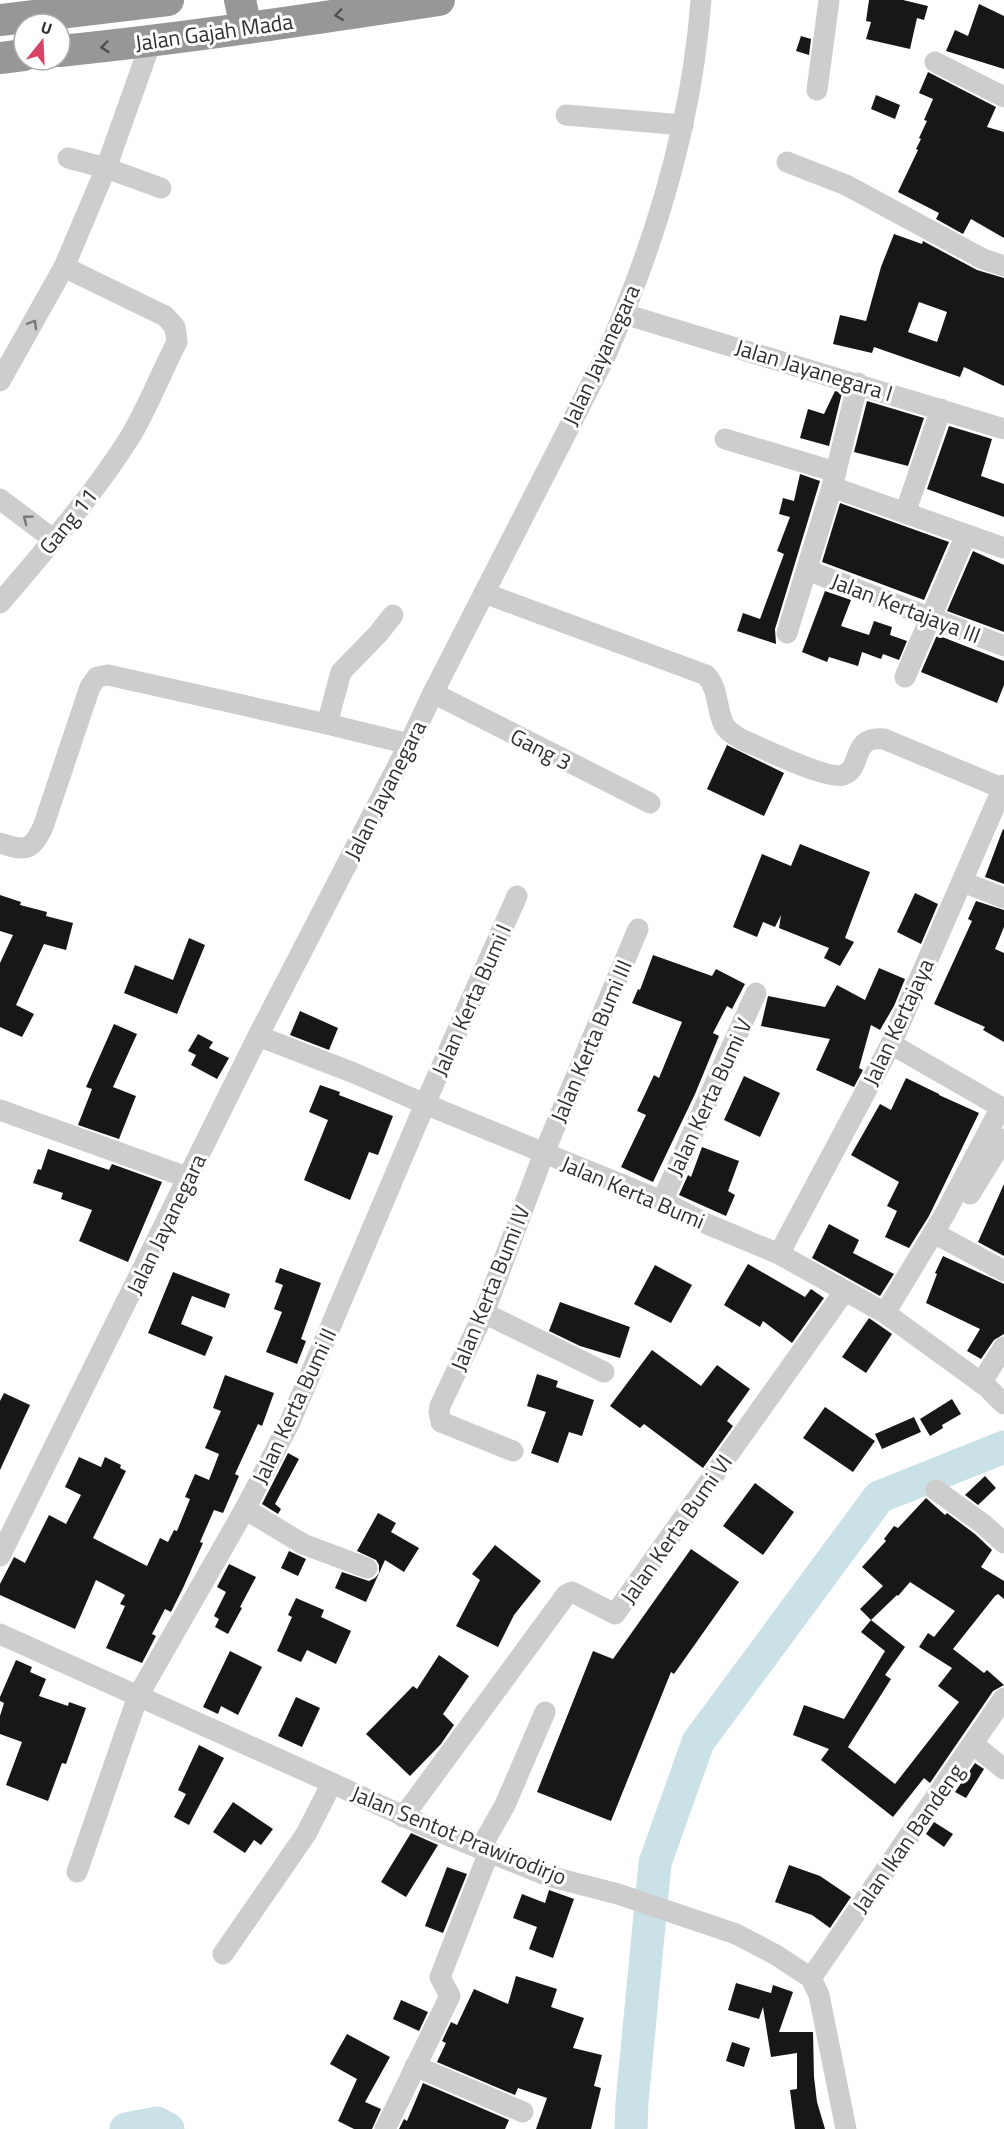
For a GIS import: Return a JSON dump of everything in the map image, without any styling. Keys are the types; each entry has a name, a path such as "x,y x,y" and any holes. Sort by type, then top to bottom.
{"highway":[{"name":"Jalan Gajah Mada","path":"0,20 82,4 168,0"},
{"name":"Jalan Gajah Mada","path":"72,50 151,42 258,13 439,0"}],"street":[{"name":"Jalan Jayanegara","path":"0,1556 258,1036 605,357 650,246 677,153 701,0"},
{"path":"817,90 829,0"},
{"path":"1,376 64,267 105,168 151,42"},
{"path":"935,62 1004,97"},
{"path":"566,115 683,125"},
{"path":"68,158 105,168 161,188"},
{"path":"787,162 846,185 983,259 1004,266"},
{"name":"Gang 11","path":"0,603 54,540 131,435 177,342 175,327 165,316 64,267"},
{"name":"Jalan Jayanegara I","path":"624,314 1004,429"},
{"path":"787,633 834,479 858,383"},
{"path":"905,513 941,409"},
{"path":"725,439 834,479 905,513 1004,548"},
{"path":"0,499 54,540"},
{"path":"905,677 966,535"},
{"name":"Jalan Kertajaya III","path":"807,570 1004,646"},
{"path":"484,593 706,675 714,687 724,725 732,734 822,773 843,775 849,771 864,742 884,738 1003,787"},
{"path":"327,724 341,672 393,615"},
{"path":"0,843 19,849 28,848 35,843 43,827 90,687 97,678 108,675 409,744"},
{"name":"Gang 3","path":"433,693 650,803"},
{"name":"Jalan Kertajaya","path":"779,1254 891,1044 1003,787"},
{"path":"963,882 1004,898"},
{"name":"Jalan Kerta Bumi I","path":"425,1104 517,896"},
{"name":"Jalan Kerta Bumi III","path":"544,1154 638,929"},
{"name":"Jalan Kerta Bumi V","path":"662,1201 756,993"},
{"name":"Jalan Kerta Bumi","path":"258,1036 354,1072 544,1154 662,1201 708,1224 779,1254 885,1313 984,1385 1004,1404"},
{"path":"885,1313 1001,1122 891,1044"},
{"name":"Jalan Kerta Bumi II","path":"77,1872 138,1696 245,1509 290,1422 425,1104"},
{"path":"0,1110 189,1178"},
{"name":"Jalan Kerta Bumi IV","path":"513,1451 441,1422 438,1412 484,1312 544,1154"},
{"path":"934,1233 1004,1271"},
{"name":"Jalan Kerta Bumi VI","path":"403,1817 566,1595 572,1592 615,1614 844,1292"},
{"path":"484,1312 604,1372"},
{"path":"984,1385 1004,1347"},
{"path":"936,1490 983,1524 1004,1544"},
{"path":"245,1509 303,1544 367,1568"},
{"name":"Jalan Sentot Prawirodirjo","path":"0,1634 403,1817 484,1851 548,1876 618,1893 736,1934 776,1955 811,1978"},
{"name":"Jalan Ikan Bandeng","path":"811,1978 1004,1698"},
{"path":"385,2129 450,1996 440,1977 484,1851 545,1712"},
{"path":"973,1744 1004,1769"},
{"path":"224,1954 306,1834 332,1783"},
{"path":"811,1978 819,1995 846,2129"},
{"path":"415,2066 523,2112"}],"building":[{"path":"869,0 903,0 928,6 924,20 917,18 910,49 866,39 871,22 866,21"},
{"path":"979,4 1004,16 1004,69 946,51 955,30 968,36"},
{"path":"801,36 811,39 809,55 796,51"},
{"path":"928,72 996,107 987,127 1004,132 1004,238 971,219 963,234 936,219 939,213 898,192 918,150 916,149 921,139 919,138 927,121 924,120 933,99 919,93"},
{"path":"876,95 900,105 895,119 871,109"},
{"path":"894,234 922,244 923,241 977,270 1004,278 1004,386 964,367 960,377 874,347 872,353 833,344 840,315 866,321 881,267","holes":["919,302 947,312 937,342 908,332"]},
{"path":"835,391 842,393 829,446 800,438 808,409 824,414"},
{"path":"867,401 924,418 908,466 854,452"},
{"path":"949,426 992,439 981,476 1004,484 1004,517 927,489"},
{"path":"800,474 820,481 775,629 776,644 737,631 743,613 760,619 784,554 777,551 790,517 779,514 783,498 794,501"},
{"path":"840,503 949,542 924,600 822,562"},
{"path":"973,551 1004,565 1004,632 947,611"},
{"path":"825,591 851,600 841,626 869,635 874,621 892,627 890,635 907,641 899,660 883,654 881,659 862,652 858,666 829,657 827,662 802,652"},
{"path":"937,635 1004,661 1004,685 997,703 921,672"},
{"path":"727,745 784,773 764,816 707,789"},
{"path":"1004,830 1004,884 985,877"},
{"path":"800,844 870,872 845,938 854,942 840,966 824,958 829,948 779,928 781,915 775,927 763,922 757,937 733,927 762,854 791,866"},
{"path":"915,893 938,904 921,944 897,932"},
{"path":"0,895 21,902 20,905 47,912 46,916 73,923 66,950 44,944 16,1005 34,1014 22,1037 0,1027 0,963 13,935 0,931"},
{"path":"976,901 1004,910 1004,927 995,949 1004,953 1004,1042 983,1030 985,1027 934,1004 972,921 968,919"},
{"path":"189,938 205,945 177,1014 124,993 135,965 173,980"},
{"path":"653,955 712,976 716,969 745,984 732,1009 727,1006 713,1033 719,1036 695,1094 653,1182 621,1167 646,1115 637,1111 654,1075 659,1078 682,1022 632,1003 638,989 640,990"},
{"path":"879,968 905,979 894,1006 880,1030 871,1025 859,1068 863,1070 854,1087 816,1070 830,1039 761,1026 768,996 825,1007 837,985 865,1000"},
{"path":"300,1011 338,1028 329,1050 290,1035"},
{"path":"114,1024 137,1034 113,1087 136,1096 119,1139 78,1125 92,1089 86,1087"},
{"path":"198,1034 213,1042 209,1048 229,1058 217,1079 191,1065 196,1055 188,1051"},
{"path":"744,1076 780,1093 760,1137 724,1120"},
{"path":"906,1078 979,1113 929,1216 909,1248 885,1237 897,1211 887,1206 899,1182 851,1155 880,1104 891,1110"},
{"path":"320,1085 393,1116 378,1155 369,1152 350,1200 304,1180 328,1120 309,1112"},
{"path":"702,1147 739,1161 728,1191 735,1195 726,1216 679,1195 688,1175 691,1177"},
{"path":"48,1149 109,1170 112,1164 162,1182 128,1262 79,1241 92,1210 61,1199 63,1193 33,1183 38,1169 41,1170"},
{"path":"1004,1184 1004,1256 978,1242"},
{"path":"829,1224 859,1240 853,1253 894,1274 880,1296 812,1258"},
{"path":"943,1256 1004,1284 1004,1334 994,1340 981,1359 967,1351 980,1329 926,1303"},
{"path":"748,1264 805,1297 811,1289 824,1298 792,1343 763,1321 760,1327 724,1305"},
{"path":"655,1265 692,1285 671,1323 634,1304"},
{"path":"280,1268 321,1283 301,1339 306,1341 297,1364 266,1352 282,1312 274,1309 283,1285 275,1282"},
{"path":"173,1272 230,1294 225,1308 192,1296 181,1324 213,1337 205,1356 148,1333"},
{"path":"560,1302 630,1327 620,1358 580,1346 549,1331"},
{"path":"869,1318 892,1334 866,1373 842,1357"},
{"path":"652,1350 701,1386 717,1365 750,1389 727,1421 733,1426 703,1468 644,1424 640,1428 610,1406"},
{"path":"537,1374 558,1381 556,1387 594,1400 582,1436 569,1432 558,1463 531,1453 546,1412 527,1406"},
{"path":"225,1375 274,1393 262,1426 258,1424 235,1474 239,1476 223,1513 214,1510 200,1542 203,1543 183,1588 171,1612 165,1609 152,1634 156,1636 142,1663 106,1648 125,1606 120,1604 125,1595 96,1580 75,1629 0,1595 0,1584 14,1557 25,1563 49,1515 66,1524 81,1495 65,1487 79,1457 101,1467 105,1457 121,1465 120,1468 126,1471 93,1538 147,1566 160,1538 168,1542 174,1530 177,1531 190,1499 185,1497 195,1474 209,1480 219,1454 205,1448 221,1411 213,1408"},
{"path":"4,1393 30,1405 0,1470 0,1401"},
{"path":"952,1399 961,1414 942,1425 943,1428 930,1436 920,1419"},
{"path":"825,1407 875,1441 853,1472 803,1438"},
{"path":"914,1417 921,1432 882,1449 875,1434"},
{"path":"288,1453 299,1459 275,1504 281,1509 278,1514 262,1504"},
{"path":"985,1476 996,1488 978,1505 965,1495"},
{"path":"755,1483 794,1512 763,1555 723,1526"},
{"path":"926,1498 945,1515 947,1513 975,1534 992,1550 981,1567 1004,1581 1004,1599 998,1594 995,1596 953,1649 984,1673 987,1670 1004,1685 993,1691 930,1783 924,1778 893,1817 821,1760 829,1749 793,1735 804,1705 844,1719 885,1651 861,1632 871,1620 860,1609 883,1586 862,1567 886,1541 884,1539 894,1526 898,1528","holes":["910,1582 955,1611 934,1637 928,1633 919,1647 952,1668 938,1686 959,1702 895,1784 848,1747 891,1679 885,1675 905,1647 871,1620"]},
{"path":"378,1513 396,1523 391,1532 419,1548 404,1572 385,1560 366,1602 335,1588 342,1572 369,1581 379,1573 376,1560 357,1551"},
{"path":"495,1545 541,1581 514,1615 498,1647 456,1626 480,1580 472,1574"},
{"path":"691,1549 739,1582 674,1674 671,1672 611,1821 537,1792 593,1651 613,1659"},
{"path":"289,1551 306,1559 298,1576 281,1568"},
{"path":"229,1564 256,1577 228,1634 215,1627 219,1619 214,1616 226,1592 217,1587"},
{"path":"296,1598 324,1610 321,1617 351,1631 336,1664 307,1650 301,1662 277,1651 292,1617 288,1615"},
{"path":"230,1651 262,1667 238,1715 221,1706 218,1714 203,1707"},
{"path":"439,1655 469,1676 443,1714 454,1725 441,1744 410,1776 366,1734 413,1686 417,1689"},
{"path":"16,1660 32,1667 30,1672 46,1679 39,1696 68,1706 69,1702 86,1708 66,1764 62,1763 48,1801 6,1785 22,1742 0,1734 0,1716 4,1703 0,1701 0,1697"},
{"path":"296,1697 320,1708 302,1747 278,1736"},
{"path":"199,1745 224,1758 189,1825 174,1817 186,1794 178,1790"},
{"path":"975,1763 984,1769 966,1798 955,1792"},
{"path":"233,1802 273,1829 261,1845 254,1840 245,1853 213,1832"},
{"path":"934,1822 953,1834 944,1847 926,1834"},
{"path":"411,1833 438,1845 406,1897 381,1882"},
{"path":"789,1865 820,1876 851,1897 830,1928 812,1915 775,1902"},
{"path":"447,1867 467,1874 443,1933 425,1926"},
{"path":"549,1890 574,1899 553,1958 529,1949 537,1927 513,1918 522,1894 545,1903"},
{"path":"516,1976 557,1989 551,2007 584,2018 573,2048 602,2055 594,2086 601,2088 591,2129 536,2129 547,2098 518,2088 515,2095 437,2062 446,2043 442,2041 451,2022 457,2025 474,1989 508,2004"},
{"path":"736,1983 771,1993 773,1985 793,1992 779,2032 813,2032 817,2102 825,2129 795,2129 790,2090 797,2089 797,2053 771,2057 763,2007 759,2019 728,2010"},
{"path":"401,2000 428,2012 419,2031 393,2019"},
{"path":"347,2034 390,2057 365,2102 381,2109 372,2129 354,2129 338,2121 357,2079 330,2064"},
{"path":"732,2042 750,2048 744,2067 726,2061"},
{"path":"423,2083 509,2120 505,2129 399,2129 404,2119 407,2121"}],"waterway":[{"path":"631,2129 655,1863 698,1742 879,1497 1004,1447"},
{"path":"126,2129 157,2123 168,2129"}]}
